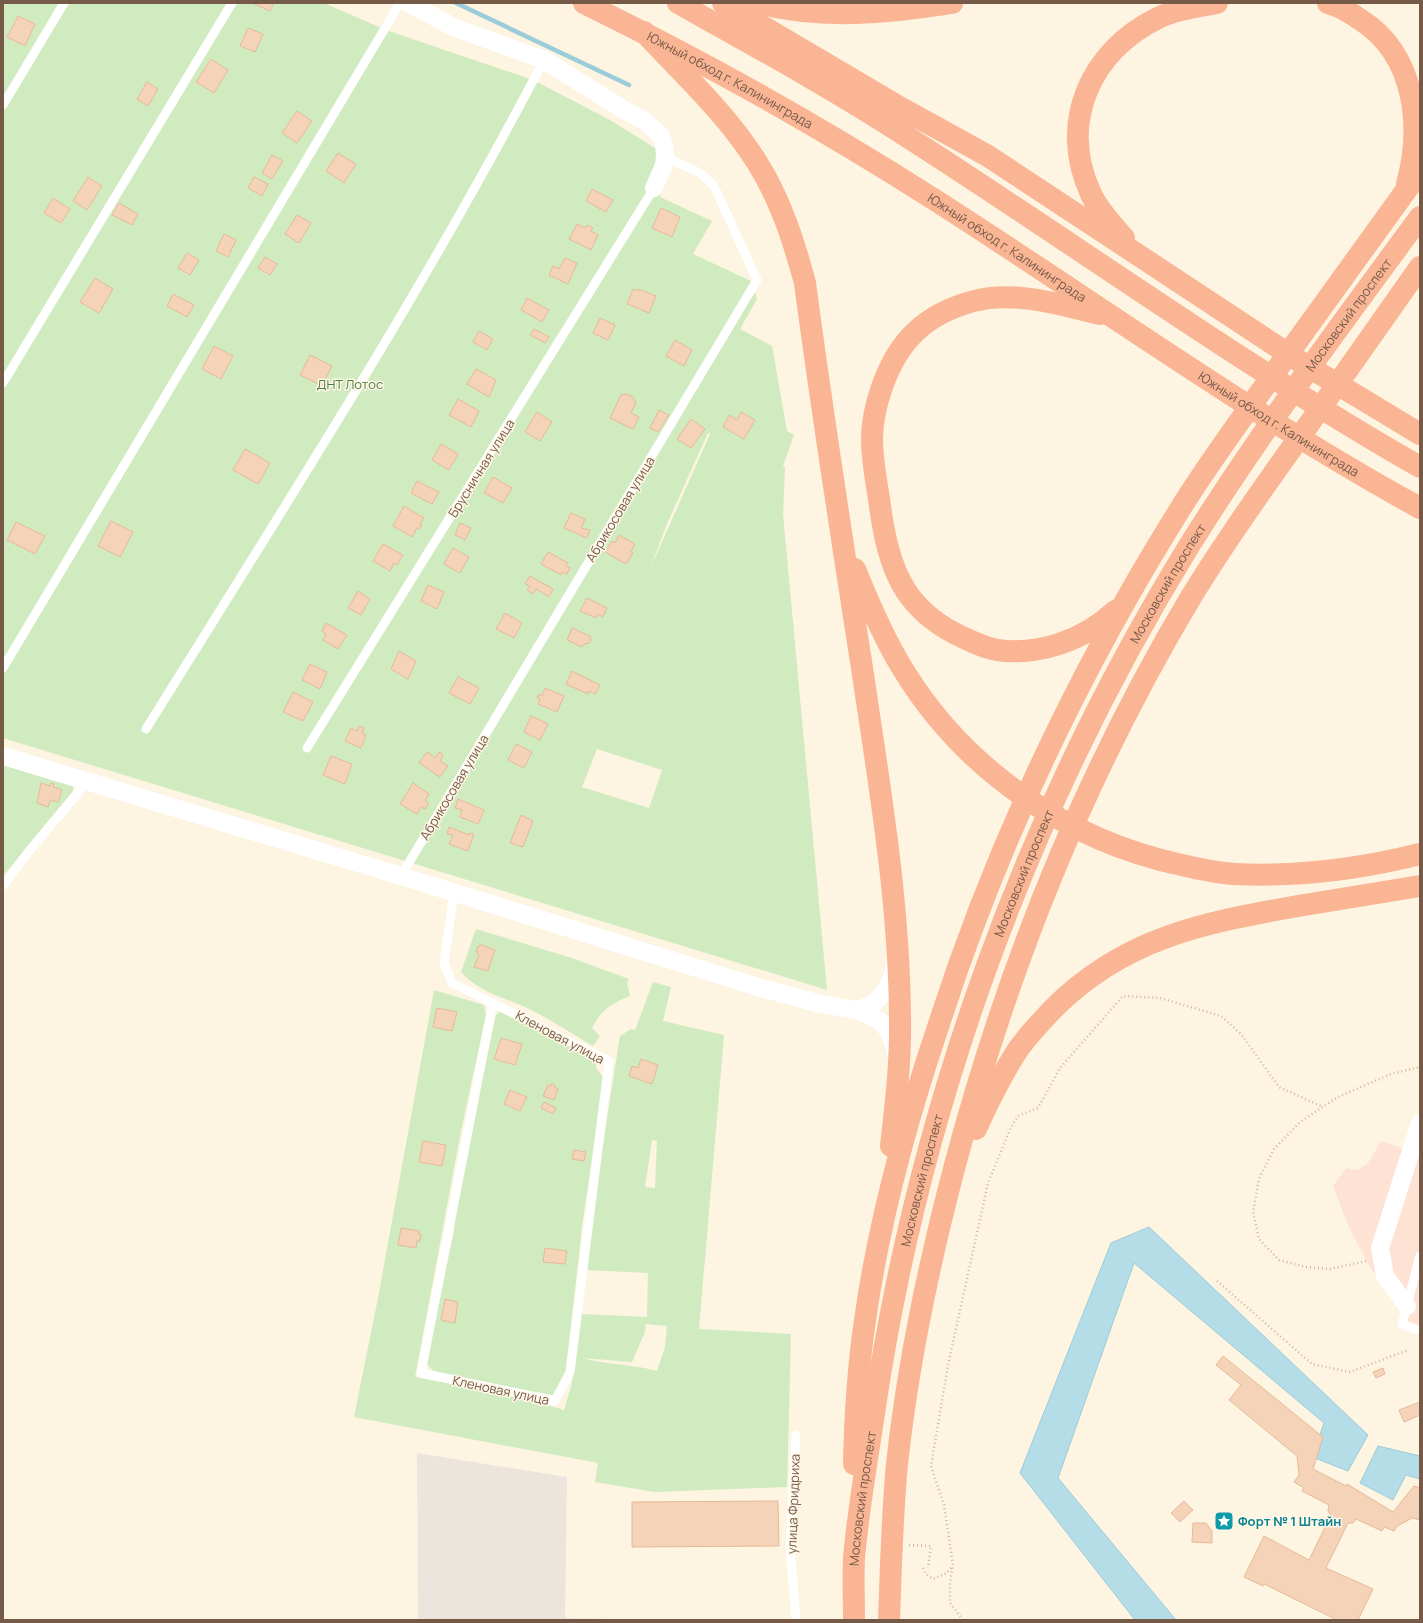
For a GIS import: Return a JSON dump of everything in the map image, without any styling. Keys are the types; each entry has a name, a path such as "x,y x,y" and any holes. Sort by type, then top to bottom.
{"highway":[{"name":"Южный обход г. Калининграда","path":"584,3 644,32 758,94 844,144 934,200 1192,369 1378,484 1420,508"},
{"path":"678,3 780,60 904,134 1212,338 1420,467"},
{"path":"723,3 901,108 988,156 1227,315 1299,361 1418,433"},
{"path":"758,3 793,10 852,14 913,9 952,3"},
{"path":"1142,258 1106,217 1091,196 1085,181 1078,142 1081,108 1086,90 1095,72 1109,54 1141,27 1180,10 1217,3"},
{"path":"1328,3 1352,14 1375,29 1392,48 1407,72 1418,116 1419,140 1415,159 1402,195"},
{"path":"644,32 729,123 758,164 779,202 794,242 805,283 892,881 898,952 900,1018 898,1072 885,1214"},
{"path":"854,1559 854,1452 861,1349 873,1267 885,1214 926,1062 950,989 982,902 1014,823 1046,752 1081,682 1126,600 1184,504 1223,445 1420,170"},
{"name":"Московский проспект","path":"854,1620 854,1559 881,1362 901,1264 925,1168 964,1032 1013,899 1042,830 1096,713 1188,549 1225,489 1289,396 1420,217"},
{"name":"Московский проспект","path":"889,1620 893,1513 904,1415 920,1313 945,1204 972,1102 1010,985 1062,851 1120,728 1166,641 1217,555 1420,267"},
{"path":"1111,316 1041,301 996,298 975,300 936,316 918,328 897,353 887,373 875,411 872,439 882,523 896,571 906,590 920,608 948,629 980,645 997,650 1016,651 1037,649 1080,636 1102,623 1126,600"},
{"path":"842,534 884,635 904,671 928,705 956,739 990,771 1008,786 1062,820 1089,834 1157,860 1233,874 1308,872 1343,869 1420,854"},
{"path":"945,1204 984,1111 1018,1050 1040,1023 1062,1000 1112,962 1147,944 1206,924 1420,886"}],"street":[{"path":"409,3 453,27 544,60 654,128 661,136 664,145 665,157 660,176 654,188"},
{"path":"3,756 454,892 761,988 821,1004 856,1010 874,1017 887,1027 894,1040 898,1072"},
{"path":"856,1010 873,1003 886,990 894,974 898,952"},
{"path":"1407,1306 1385,1276 1380,1248 1420,1123"}],"lane":[{"path":"3,105 64,3"},
{"path":"3,383 232,3"},
{"path":"3,668 400,3"},
{"path":"146,729 292,495 468,201 544,60"},
{"name":"Абрикосовая улица","path":"401,876 757,280 714,186 700,173 665,157"},
{"name":"Брусничная улица","path":"307,748 654,188"},
{"path":"3,886 30,850 87,782"},
{"name":"Кленовая улица","path":"454,892 444,963 452,983 493,1002 609,1061 570,1372 555,1401 421,1373 493,1002"},
{"path":"1420,1256 1402,1324 1420,1331"},
{"name":"улица Фридриха","path":"796,1435 790,1546 796,1620"}],"path":[{"path":"963,1620 950,1602 950,1583 953,1565 944,1505 931,1466 948,1365 988,1183 1011,1127 1018,1116 1038,1108 1060,1068 1123,996 1160,998 1221,1016 1241,1034 1279,1087 1323,1107"},
{"path":"1382,1257 1330,1269 1306,1267 1279,1260 1259,1239 1253,1212 1259,1179 1274,1149 1300,1122 1338,1097 1391,1074 1420,1067"},
{"path":"1217,1281 1312,1364 1350,1372 1408,1350"},
{"path":"928,1568 931,1546"},
{"path":"923,1568 926,1574 934,1578 947,1573 953,1565"}],"shaded area":[{"path":"1381,1141 1420,1154 1420,1338 1368,1264 1347,1223 1333,1186 1346,1168 1358,1170 1368,1163"},
{"path":"417,1453 567,1477 565,1618 656,1620 418,1620"}],"green space":[{"name":"ДНТ Лотос","path":"3,3 324,3 386,30 533,80 610,120 671,158 660,197 712,221 693,254 751,281 757,299 740,329 772,346 787,431 794,435 783,466 785,467 783,514 827,990 3,738","holes":["708,433 710,434 650,569 666,526","597,749 662,770 649,808 582,787"]},
{"path":"3,761 73,784 73,791 3,876"},
{"path":"476,929 572,958 629,979 627,983 630,996 612,1005 599,1016 592,1028 600,1036 593,1046 536,1012 483,989 468,979 461,972"},
{"path":"653,982 671,987 663,1021 724,1035 699,1329 791,1334 787,1487 655,1492 595,1482 598,1463 354,1417 378,1298 434,990 484,1005 486,1015 461,1131 415,1377 520,1397 564,1410 572,1383 581,1314 647,1317 648,1273 586,1270 597,1181 620,1036 631,1029 635,1030","holes":["652,1140 657,1141 655,1188 645,1187","646,1324 667,1326 665,1347 657,1371 582,1358 632,1362 645,1332"]},
{"path":"501,1010 596,1059 596,1068 604,1079 582,1226 566,1371 555,1394 552,1395 435,1373 426,1363 455,1227 453,1226 478,1098 496,1015"}],"water":[{"path":"1149,1227 1368,1435 1348,1471 1312,1457 1324,1423 1134,1263 1058,1478 1176,1620 1135,1620 1020,1473 1111,1243"},
{"path":"1378,1446 1420,1456 1420,1479 1406,1475 1393,1500 1360,1483"}],"building":[{"path":"252,3 274,3 270,11"},
{"path":"18,16 35,24 25,46 7,37"},
{"path":"248,28 263,34 255,52 240,46"},
{"path":"211,59 228,70 214,93 196,82"},
{"path":"147,82 158,89 148,106 137,99"},
{"path":"297,111 312,121 297,143 282,133"},
{"path":"338,153 356,164 344,183 326,171"},
{"path":"272,155 283,161 272,179 262,173"},
{"path":"88,177 102,186 87,210 73,201"},
{"path":"254,177 268,184 262,196 248,188"},
{"path":"592,189 613,200 606,212 586,201"},
{"path":"53,198 70,209 61,223 44,213"},
{"path":"119,203 138,214 132,225 112,215"},
{"path":"661,208 680,217 672,237 652,228"},
{"path":"297,215 311,223 299,243 285,234"},
{"path":"577,224 585,228 587,225 593,228 591,231 598,235 591,250 569,239"},
{"path":"224,234 236,240 228,257 216,251"},
{"path":"187,253 199,260 190,275 178,268"},
{"path":"265,257 277,264 270,275 258,268"},
{"path":"565,258 577,263 568,284 549,275 553,266 559,269"},
{"path":"95,278 113,289 99,313 80,302"},
{"path":"633,289 637,291 638,289 656,296 649,313 627,304"},
{"path":"173,294 194,305 187,317 167,306"},
{"path":"527,298 549,310 542,322 521,310"},
{"path":"600,318 615,325 608,340 593,333"},
{"path":"534,329 549,337 545,343 530,335"},
{"path":"479,331 493,339 487,350 473,342"},
{"path":"675,340 692,350 684,366 666,356"},
{"path":"214,346 233,356 221,379 202,369"},
{"path":"310,355 332,366 322,386 300,375"},
{"path":"476,369 496,380 489,397 467,384"},
{"path":"627,394 633,397 636,403 631,413 639,417 633,429 610,418 621,395"},
{"path":"458,399 479,411 471,427 449,415"},
{"path":"659,410 669,415 658,432 650,428"},
{"path":"537,412 552,422 540,441 525,432"},
{"path":"741,412 755,420 744,439 723,427 729,415 737,420"},
{"path":"691,419 705,429 691,448 677,439"},
{"path":"441,444 458,454 449,470 432,460"},
{"path":"245,449 270,463 258,484 233,470"},
{"path":"493,477 512,488 503,503 484,493"},
{"path":"417,481 439,492 432,504 411,493"},
{"path":"404,506 424,518 420,524 422,525 419,529 417,528 412,537 393,526"},
{"path":"571,513 585,519 581,528 590,530 587,538 564,528"},
{"path":"111,521 133,532 120,557 98,546"},
{"path":"16,522 45,536 35,554 7,540"},
{"path":"460,523 471,528 465,540 455,535"},
{"path":"619,535 635,544 631,552 633,553 626,564 605,552 612,541 615,543"},
{"path":"383,544 403,555 397,565 394,563 390,571 373,561"},
{"path":"453,548 469,557 460,573 444,564"},
{"path":"548,552 568,563 566,566 570,568 567,574 562,572 561,575 541,564"},
{"path":"530,576 553,589 549,597 536,589 533,594 527,590 530,586 525,584"},
{"path":"428,585 444,592 437,609 421,601"},
{"path":"358,591 370,599 361,615 348,608"},
{"path":"587,598 607,608 603,617 598,614 596,618 580,611"},
{"path":"505,613 522,623 514,638 496,629"},
{"path":"326,623 347,635 338,649 323,640 326,634 322,631"},
{"path":"572,628 590,636 591,640 589,643 584,644 582,647 567,640"},
{"path":"399,651 416,661 408,679 391,669"},
{"path":"310,664 327,672 320,689 302,680"},
{"path":"572,671 600,685 595,694 589,691 588,694 566,684"},
{"path":"458,677 479,688 470,704 449,693"},
{"path":"545,688 564,696 557,712 538,704 540,699 537,698 539,694 542,696"},
{"path":"293,692 313,702 303,721 283,712"},
{"path":"531,716 548,724 540,740 524,732"},
{"path":"359,726 364,728 362,733 366,735 361,748 345,741 351,728 357,731"},
{"path":"516,744 532,752 524,768 508,760"},
{"path":"427,752 435,758 439,752 443,755 440,761 448,766 440,777 419,763"},
{"path":"331,756 352,764 345,784 323,775"},
{"path":"41,783 50,786 51,783 54,784 53,787 62,790 58,802 50,800 48,807 37,803"},
{"path":"413,783 429,794 425,801 429,803 425,809 421,807 417,814 400,804"},
{"path":"458,799 484,810 478,824 460,817 462,810 455,808"},
{"path":"521,815 533,821 523,847 510,843"},
{"path":"449,827 469,835 469,833 474,834 468,851 449,844 453,835 447,834"},
{"path":"482,945 495,950 488,971 474,967 479,955 476,952 478,946"},
{"path":"437,1008 457,1012 452,1031 433,1027"},
{"path":"501,1038 522,1044 515,1065 494,1059"},
{"path":"641,1059 658,1065 652,1084 629,1076 632,1066 638,1068"},
{"path":"552,1083 555,1085 554,1087 558,1089 554,1100 543,1096 548,1085 551,1086"},
{"path":"510,1090 527,1097 520,1111 504,1104"},
{"path":"544,1102 556,1108 553,1114 541,1108"},
{"path":"423,1141 446,1145 442,1166 419,1162"},
{"path":"574,1150 586,1152 584,1161 572,1159"},
{"path":"401,1228 419,1231 418,1234 421,1234 420,1241 417,1241 416,1248 398,1245"},
{"path":"545,1248 567,1251 565,1264 543,1262"},
{"path":"445,1299 458,1302 455,1323 441,1320"},
{"path":"1223,1356 1323,1437 1313,1469 1346,1486 1347,1484 1393,1512 1414,1486 1420,1488 1420,1520 1412,1518 1396,1527 1394,1531 1384,1527 1382,1531 1356,1519 1353,1523 1348,1523 1326,1568 1373,1589 1358,1620 1334,1620 1335,1619 1264,1584 1263,1586 1244,1577 1264,1536 1309,1560 1331,1515 1328,1511 1329,1505 1302,1491 1304,1488 1294,1482 1299,1475 1297,1456 1229,1400 1241,1385 1216,1365"},
{"path":"1383,1368 1385,1374 1376,1378 1373,1372"},
{"path":"1420,1402 1420,1415 1404,1422 1399,1410"},
{"path":"778,1501 779,1546 632,1547 632,1502"},
{"path":"1184,1501 1193,1510 1180,1522 1171,1513"},
{"path":"1193,1523 1206,1523 1212,1531 1212,1543 1192,1542"}],"waterway":[{"path":"456,3 629,85"}],"place":[{"name":"Форт № 1 Штайн","path":"1224,1521"}]}
